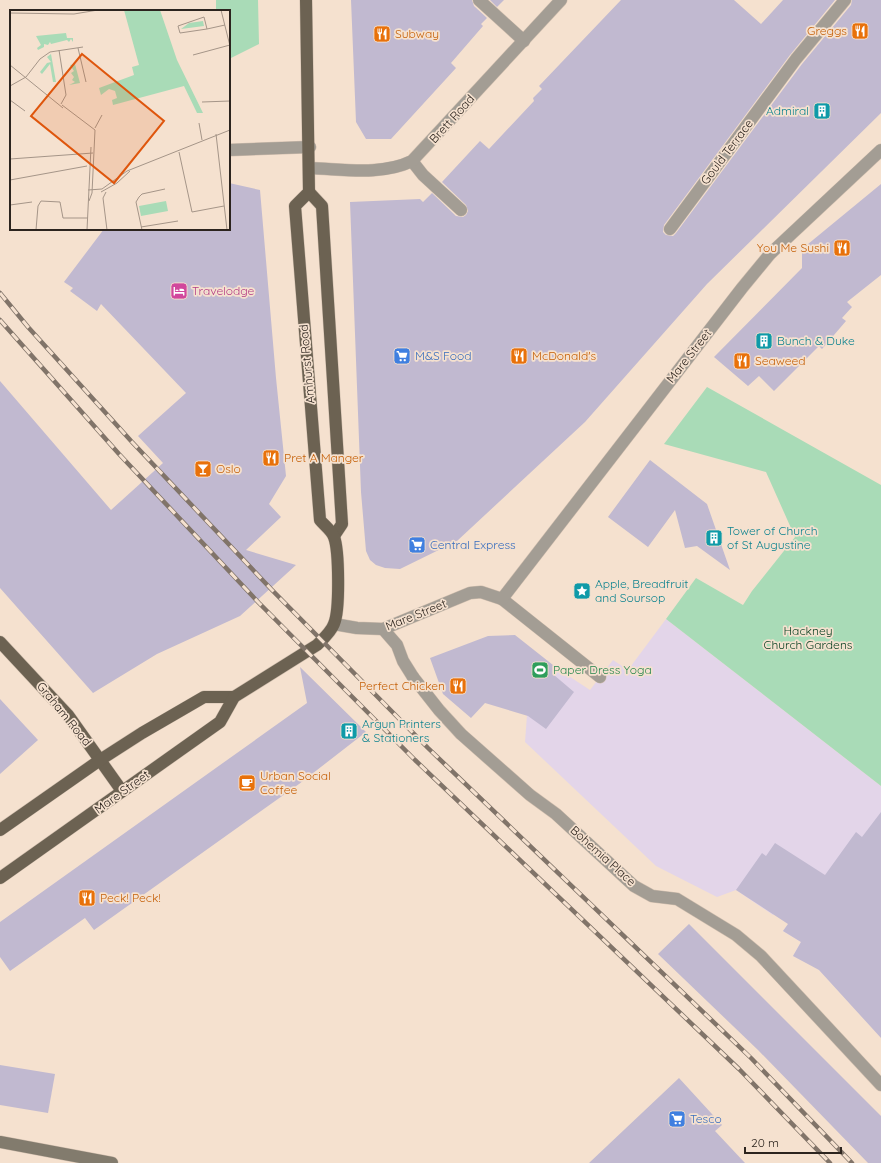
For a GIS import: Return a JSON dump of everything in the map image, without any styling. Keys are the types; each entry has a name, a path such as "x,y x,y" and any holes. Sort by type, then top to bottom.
{"main road":[{"path":"306,0 310,147 309,192"},
{"name":"Amhurst Road","path":"334,536 342,524 322,206 309,192 295,206 295,213 320,520 334,536 338,576 338,605 334,624"},
{"name":"Mare Street","path":"0,878 220,722 234,697 317,645 327,636 334,624"},
{"name":"Graham Road","path":"0,642 68,715 122,791"},
{"path":"0,830 100,760 142,733 204,697 234,697"},
{"path":"0,1142 112,1163"}],"street":[{"path":"479,0 524,41"},
{"name":"Brett Road","path":"310,168 386,169 402,166 412,161 561,0"},
{"name":"Gould Terrace","path":"670,229 796,59 845,0"},
{"path":"230,150 310,147"},
{"name":"Mare Street","path":"334,624 357,628 383,629 470,593 481,592 502,599 518,581 584,490 770,254 881,150"},
{"path":"412,161 423,175 461,210"},
{"path":"502,599 600,678"},
{"name":"Bohemia Place","path":"383,629 397,645 403,661 413,677 439,710 461,734 530,795 556,814 634,886 652,896 677,899 736,935 756,952 881,1085"}],"shaded area":[{"path":"666,619 881,786 881,1037 811,961 809,964 793,956 801,942 783,931 792,919 779,906 773,915 736,890 717,897 656,866 525,742 527,715 558,669 590,690 613,660 628,670"}],"green space":[{"path":"216,0 258,0 259,44 230,58 230,10 216,10"},
{"name":"Hackney Church Gardens","path":"707,387 881,485 881,786 666,619 696,578 743,605 752,591 795,537 766,472 664,444"}],"building":[{"path":"351,0 472,0 474,6 487,18 481,24 483,26 451,63 456,68 391,139 366,139 356,122"},
{"path":"490,0 504,0 497,7"},
{"path":"621,0 734,0 761,24 783,0 835,0 790,55 664,225 663,232 666,235 673,236 676,233 802,64 851,5 852,0 881,0 881,113 707,284 585,422 457,541 400,569 385,568 376,565 370,560 366,551 361,492 350,202 420,199 423,202 432,193 456,216 463,217 466,215 468,211 466,205 442,182 480,141 489,149 534,101 533,98 542,89 539,86"},
{"path":"230,183 260,190 286,476 269,504 281,517 246,550 296,565 240,616 157,654 93,693 0,588 0,381 111,510 163,463 138,436 186,393 101,304 97,311 70,291 73,288 64,282 103,230 230,230"},
{"path":"881,184 881,275 847,302 852,307 842,318 846,321 822,349 819,346 774,391 759,376 748,386 714,357 802,268 802,249"},
{"path":"650,460 707,504 730,570 697,546 685,548 675,510 648,547 608,517"},
{"path":"515,635 558,669 554,675 574,692 546,729 528,716 485,703 471,718 443,694 430,658 488,636"},
{"path":"300,667 366,732 299,784 94,930 85,918 10,971 0,957 0,922 307,703"},
{"path":"0,699 38,740 0,774"},
{"path":"881,812 881,1038 819,970 793,956 801,942 783,931 788,924 736,890 762,853 766,856 775,843 825,875 856,832 862,837"},
{"path":"689,924 881,1116 881,1163 868,1163 758,1050 658,954"},
{"path":"0,1065 55,1074 48,1113 0,1105"},
{"name":"Tesco","path":"679,1078 722,1125 715,1131 745,1163 589,1163"}],"railway":[{"path":"0,293 28,327 132,442 272,590 428,748 751,1058 852,1163"},
{"path":"0,320 119,454 259,603 415,760 739,1069 830,1163"}],"place":[{"name":"Greggs","path":"860,31"},
{"name":"Subway","path":"382,34"},
{"name":"Admiral","path":"822,111"},
{"name":"You Me Sushi","path":"842,248"},
{"name":"Travelodge","path":"179,291"},
{"name":"Bunch & Duke","path":"764,341"},
{"name":"M&S Food","path":"402,356"},
{"name":"McDonald's","path":"519,356"},
{"name":"Seaweed","path":"742,361"},
{"name":"Pret A Manger","path":"271,458"},
{"name":"Oslo","path":"203,469"},
{"name":"Tower of Church of St Augustine","path":"714,538"},
{"name":"Central Express","path":"417,545"},
{"name":"Apple, Breadfruit and Soursop","path":"582,591"},
{"name":"Paper Dress Yoga","path":"540,670"},
{"name":"Perfect Chicken","path":"458,686"},
{"name":"Argun Printers & Stationers","path":"349,731"},
{"name":"Urban Social Coffee","path":"247,783"},
{"name":"Peck! Peck!","path":"87,898"},
{"name":"Tesco","path":"677,1119"}]}
